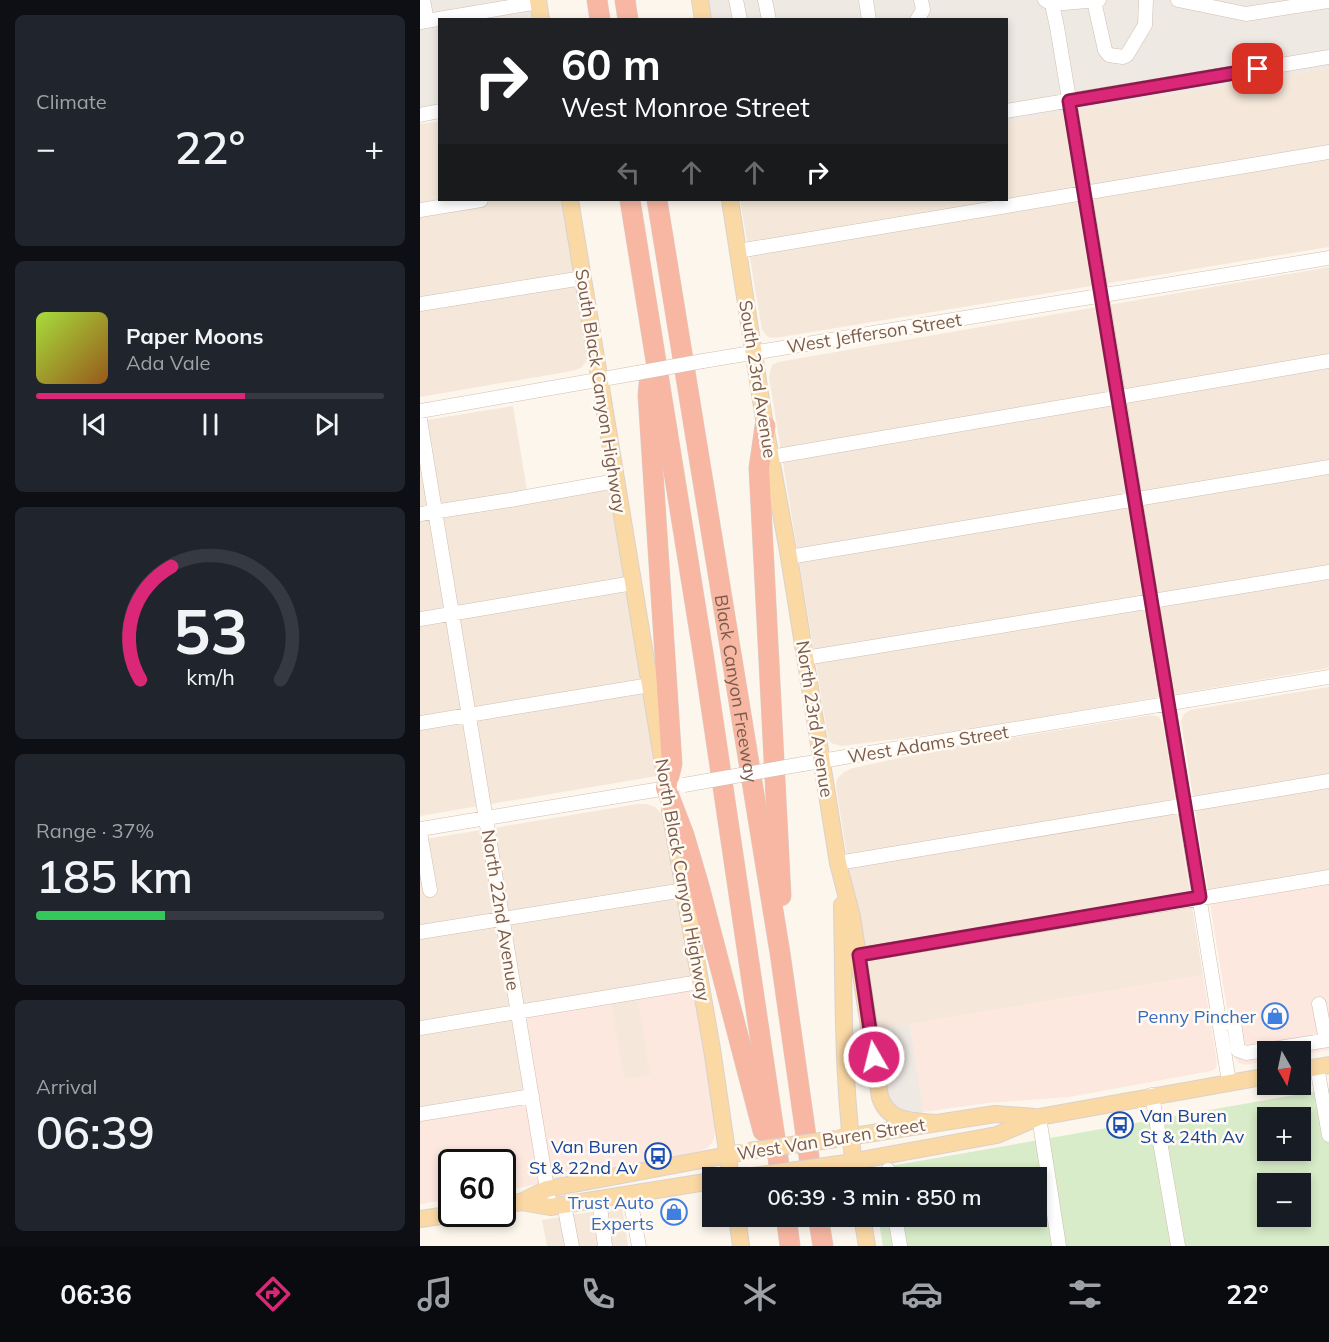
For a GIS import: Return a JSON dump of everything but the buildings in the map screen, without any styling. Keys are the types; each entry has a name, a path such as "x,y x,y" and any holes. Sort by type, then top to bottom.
{"highway":[{"path":"597,0 600,18"},
{"path":"625,0 628,18"},
{"name":"Black Canyon Freeway","path":"630,201 742,907 778,1167"},
{"name":"Black Canyon Freeway","path":"657,201 780,953 810,1167"},
{"path":"653,344 648,395 675,786 684,835 763,1132 776,1167"},
{"path":"765,426 759,468 781,887 780,953"},
{"path":"787,1227 790,1246"},
{"path":"820,1227 823,1246"}],"main road":[{"path":"700,0 703,18"},
{"path":"538,1 541,18"},
{"name":"South Black Canyon Highway","path":"570,201 633,583"},
{"name":"South 23rd Avenue","path":"730,201 765,426 789,557"},
{"name":"North 23rd Avenue","path":"789,557 842,880"},
{"name":"North Black Canyon Highway","path":"633,583 650,685 675,786 673,837 712,1048 731,1167"},
{"path":"842,880 859,955 881,1103 892,1115 902,1120 937,1123"},
{"path":"842,880 843,1137 850,1167"},
{"name":"West Van Buren Street","path":"854,1167 997,1135 1039,1117 1257,1078"},
{"name":"West Van Buren Street","path":"520,1202 547,1189 729,1154 995,1114 1039,1117"},
{"name":"West Van Buren Street","path":"516,1203 557,1205 702,1183"},
{"path":"420,1219 438,1216"},
{"path":"738,1227 741,1246"},
{"path":"864,1227 867,1246"}],"street":[{"path":"422,0 423,21 438,19"},
{"path":"736,0 740,18"},
{"path":"765,0 769,18"},
{"path":"866,0 869,18"},
{"path":"918,18 923,10 921,0"},
{"path":"1098,0 1048,2 1057,27 1085,192 1229,1082"},
{"path":"1094,1 1105,50 1109,55 1123,57 1127,55 1145,25 1146,0"},
{"path":"1178,0 1246,14 1329,1"},
{"path":"443,18 538,1"},
{"path":"1008,111 1329,57"},
{"path":"420,115 438,111"},
{"path":"738,251 1329,152"},
{"path":"420,210 475,201"},
{"name":"West Jefferson Street","path":"420,411 753,353 1329,258"},
{"path":"420,304 583,278"},
{"path":"771,457 858,440 1119,399 1329,361"},
{"name":"North 22nd Avenue","path":"420,420 547,1189 557,1205 572,1246"},
{"path":"789,557 1329,467"},
{"path":"420,514 616,481"},
{"path":"805,658 1329,572"},
{"path":"420,619 633,583"},
{"name":"West Adams Street","path":"420,831 1329,677"},
{"path":"420,723 650,685"},
{"path":"838,863 1329,781"},
{"path":"420,831 430,890"},
{"path":"859,955 1329,877"},
{"path":"420,932 684,890"},
{"path":"420,1028 699,982"},
{"path":"1224,1052 1239,1050 1246,1053 1328,1040 1319,1004"},
{"path":"1220,1024 1234,1022 1239,1050"},
{"path":"1323,1066 1329,1135"},
{"path":"1152,1095 1179,1246"},
{"path":"420,1114 532,1096"},
{"path":"1039,1117 1059,1246"},
{"path":"629,1194 639,1246"},
{"path":"598,1199 605,1246"},
{"path":"897,1227 900,1246"}],"shaded area":[{"path":"420,0 531,0 534,18 438,18 438,118 420,121"},
{"path":"708,0 1329,0 1329,68 1008,122 1008,18 711,18"},
{"path":"1329,68 1329,247 775,338 768,337 762,330 740,201 1008,201 1008,122"},
{"path":"438,121 438,201 563,201 588,353 586,362 581,368 420,397 420,124"},
{"path":"1329,267 1329,668 952,732 841,746 831,743 828,738 769,377 772,365 778,362"},
{"path":"513,406 529,502 610,487 657,776 420,816 420,421"},
{"path":"1329,687 1329,885 1210,904 1181,721 1184,714 1190,710"},
{"path":"1152,715 1159,717 1163,724 1203,975 875,1030 836,787 837,779 844,772 853,768 937,750"},
{"path":"638,804 655,807 665,820 695,989 651,1075 527,1103 420,1119 420,840"},
{"path":"1329,885 1329,1050 1311,1053 1311,1041 1257,1041 1257,1063 1245,1065 1239,1063 1235,1058 1210,904"},
{"path":"1203,975 1217,1062 1216,1068 1211,1071 1069,1097 988,1103 923,1112 910,1024"},
{"path":"695,989 716,1127 713,1142 706,1149 516,1188 516,1149 438,1149 438,1201 420,1204 420,1119 526,1102 512,1019 611,1003 624,1079 650,1075 638,999"},
{"path":"910,1024 923,1112 908,1114 900,1113 887,1098 875,1030"},
{"path":"622,1207 628,1246 547,1246 542,1220"}],"green space":[{"path":"1329,1089 1329,1246 883,1246 880,1227 1047,1227 1047,1167 885,1167 1295,1095 1311,1095 1311,1092"}],"place":[{"name":"Penny Pincher","path":"1275,1016"},
{"name":"Van Buren St & 24th Av","path":"1120,1125"},
{"name":"Van Buren St & 22nd Av","path":"658,1156"},
{"name":"Trust Auto Experts","path":"674,1212"}],"route":[{"path":"874,1057 859,955 1200,897 1069,101 1258,69"}]}
